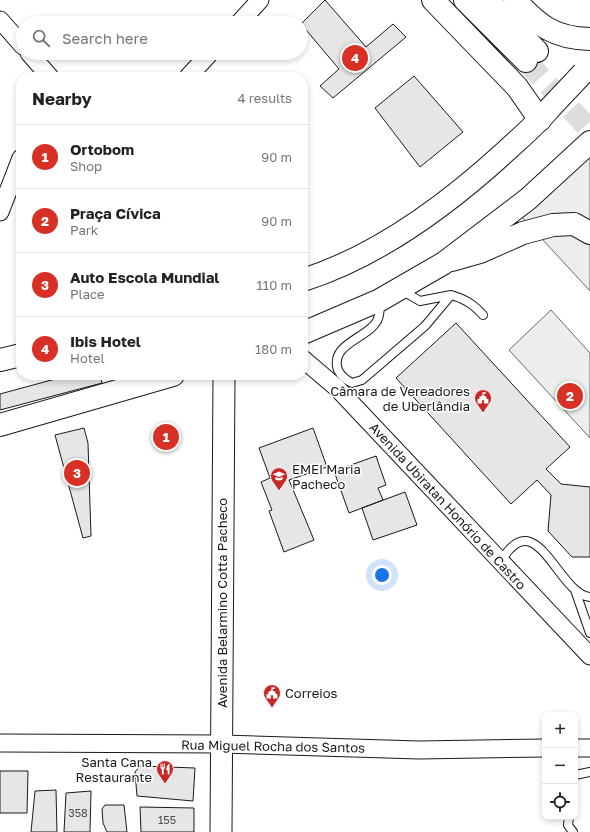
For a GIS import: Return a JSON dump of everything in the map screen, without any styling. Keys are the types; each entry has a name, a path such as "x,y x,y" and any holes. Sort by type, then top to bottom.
{"main road":[{"path":"433,0 544,114"},
{"path":"465,0 531,56 488,0"},
{"path":"515,0 535,22 551,32 567,37 590,39"},
{"path":"308,278 323,274 363,254 414,224 453,197 477,177 544,114 586,68"},
{"path":"308,331 380,300 444,263 528,199 586,146"},
{"path":"444,263 480,252 523,233 553,225 574,224 590,233"},
{"path":"0,360 16,356"},
{"path":"0,425 155,380"}],"street":[{"path":"245,16 260,0"},
{"path":"0,20 16,38"},
{"path":"35,60 46,72"},
{"path":"193,72 204,60"},
{"path":"0,212 16,171"},
{"name":"Avenida Ubiratan Honório de Castro","path":"308,363 337,388 500,563 590,656"},
{"name":"Avenida Belarmino Cotta Pacheco","path":"221,832 224,380"},
{"name":"Rua Miguel Rocha dos Santos","path":"0,743 221,744 419,750 542,748"},
{"path":"578,748 590,748"}],"lane":[{"path":"400,289 415,299 427,299 451,295 463,298 473,304 482,315"},
{"path":"337,388 350,389 362,380 425,326 451,295"},
{"path":"427,299 436,302 438,310"},
{"path":"362,380 352,383 343,377 337,364 338,357 352,341 372,327 377,321 380,313 380,300"},
{"path":"0,435 25,417"},
{"path":"500,563 506,553 514,545 523,541 533,544 551,560 575,590 585,597 590,598"},
{"path":"575,590 590,633"},
{"path":"578,774 590,772"},
{"path":"569,820 568,825 573,832"}],"shaded area":[{"path":"590,146 590,291 520,215"},
{"path":"551,310 590,353 590,438 509,350"}],"building":[{"path":"325,0 366,47 393,24 406,37 333,98 320,86 339,69 308,32 308,17"},
{"path":"414,76 463,132 420,167 375,108"},
{"name":"Câmara de Vereadores de Uberlândia","path":"456,323 570,447 546,469 561,484 590,487 590,557 572,557 548,531 551,495 537,480 511,504 396,378"},
{"path":"52,380 101,380 102,383 0,410 0,394"},
{"path":"84,428 88,443 91,536 83,538 55,435"},
{"name":"EMEI Maria Pacheco","path":"313,428 327,467 289,480 314,540 284,552 269,511 272,510 261,482 270,478 259,448"},
{"name":"EMEI Maria Pacheco","path":"376,456 386,485 378,488 383,500 349,513 334,471"},
{"name":"EMEI Maria Pacheco","path":"405,492 417,525 373,540 362,508"},
{"name":"Santa Cana Restaurante","path":"140,766 195,768 193,801 137,796 135,772"},
{"path":"0,771 28,771 27,813 0,813"},
{"path":"56,790 57,832 31,832 35,791"},
{"path":"91,791 90,832 64,832 66,793"},
{"path":"105,805 124,805 127,832 107,832 103,823 102,809"},
{"path":"140,807 194,808 194,832 141,832"}],"tunnel":[{"path":"526,61 590,130"}],"place":[{"name":"Ibis Hotel","path":"355,58"},
{"name":"Praça Cívica","path":"570,396"},
{"name":"Câmara de Vereadores de Uberlândia","path":"483,413"},
{"name":"Ortobom","path":"166,437"},
{"name":"Auto Escola Mundial","path":"77,473"},
{"name":"EMEI Maria Pacheco","path":"279,491"},
{"name":"Correios","path":"272,708"},
{"name":"Santa Cana Restaurante","path":"165,784"}]}
